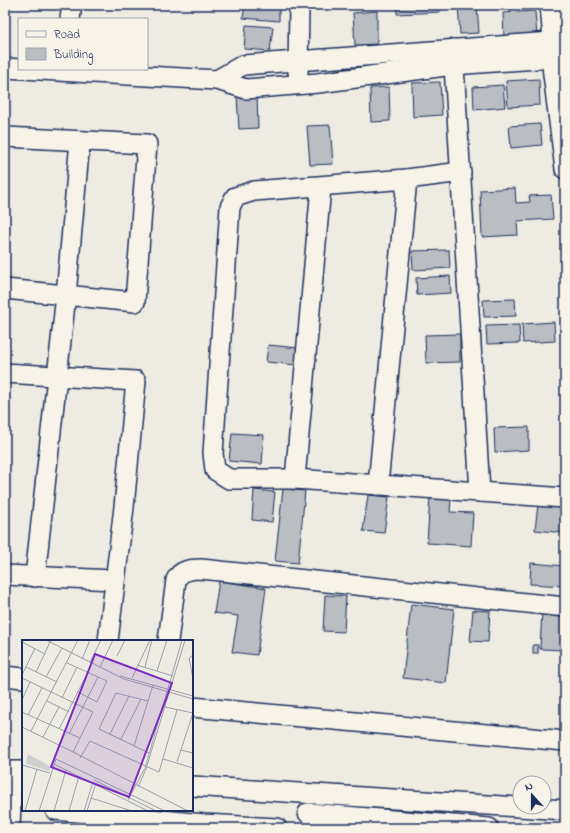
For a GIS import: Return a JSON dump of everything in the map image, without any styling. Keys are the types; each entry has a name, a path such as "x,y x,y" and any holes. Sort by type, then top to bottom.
{"street":[{"path":"70,18 72,5"},
{"path":"298,84 297,61 299,5"},
{"path":"550,5 559,49 565,169"},
{"path":"564,5 565,14"},
{"path":"217,80 243,65 297,61 453,57 559,49"},
{"path":"44,70 217,80 246,89 298,84 453,57"},
{"path":"453,57 480,492"},
{"path":"5,68 18,69"},
{"path":"5,137 148,144 135,302 5,289"},
{"path":"35,577 66,295 80,141"},
{"path":"461,172 407,179 321,187 254,191 235,197 230,207 213,453 215,470 229,479 295,479 565,498"},
{"path":"378,485 407,179"},
{"path":"295,479 321,187"},
{"path":"5,373 136,381 124,507 114,580 108,640"},
{"path":"168,640 176,580 182,572 192,569 565,607"},
{"path":"5,575 114,580"},
{"path":"5,676 22,678"},
{"path":"193,707 565,741"},
{"path":"10,828 17,807 18,771"},
{"path":"193,786 565,810"},
{"path":"309,794 308,820 489,828"},
{"path":"327,822 329,795"},
{"path":"59,811 104,821 278,828"}],"building":[{"path":"245,5 279,5 279,21 243,18"},
{"path":"397,5 440,5 440,12 397,14"},
{"path":"458,5 477,5 479,33 460,34"},
{"path":"377,11 377,44 355,45 353,13"},
{"path":"535,11 537,36 504,38 503,13"},
{"path":"246,25 273,27 270,51 244,49"},
{"path":"539,79 540,105 508,107 506,81"},
{"path":"440,82 442,115 413,117 412,83"},
{"path":"503,85 505,107 474,110 473,87"},
{"path":"389,87 390,121 371,122 370,88"},
{"path":"257,95 258,128 239,129 237,96"},
{"path":"540,124 542,145 511,148 509,126"},
{"path":"330,125 333,164 310,165 307,126"},
{"path":"515,188 516,203 530,202 529,196 551,195 553,219 517,221 518,235 482,237 480,190"},
{"path":"449,250 450,268 413,270 412,251"},
{"path":"450,276 451,293 417,295 416,278"},
{"path":"515,299 516,316 484,317 483,300"},
{"path":"554,322 555,341 523,343 522,324"},
{"path":"519,325 520,343 487,344 486,326"},
{"path":"460,334 460,362 426,363 425,335"},
{"path":"268,345 299,348 297,365 266,362"},
{"path":"529,427 529,450 495,452 494,428"},
{"path":"232,433 264,435 262,464 229,461"},
{"path":"283,489 305,491 298,563 275,561"},
{"path":"254,490 275,492 272,522 252,520"},
{"path":"368,495 389,497 384,533 363,531"},
{"path":"430,497 451,498 450,512 473,513 471,546 427,543"},
{"path":"538,504 565,507 565,533 535,530"},
{"path":"531,563 565,566 564,586 530,584"},
{"path":"219,581 266,588 257,655 232,652 238,616 214,613"},
{"path":"325,595 346,596 344,632 323,631"},
{"path":"411,604 454,609 446,683 403,678"},
{"path":"473,610 490,611 488,642 470,641"},
{"path":"542,610 565,611 565,650 540,649"},
{"path":"533,645 538,645 538,653 533,653"}]}
